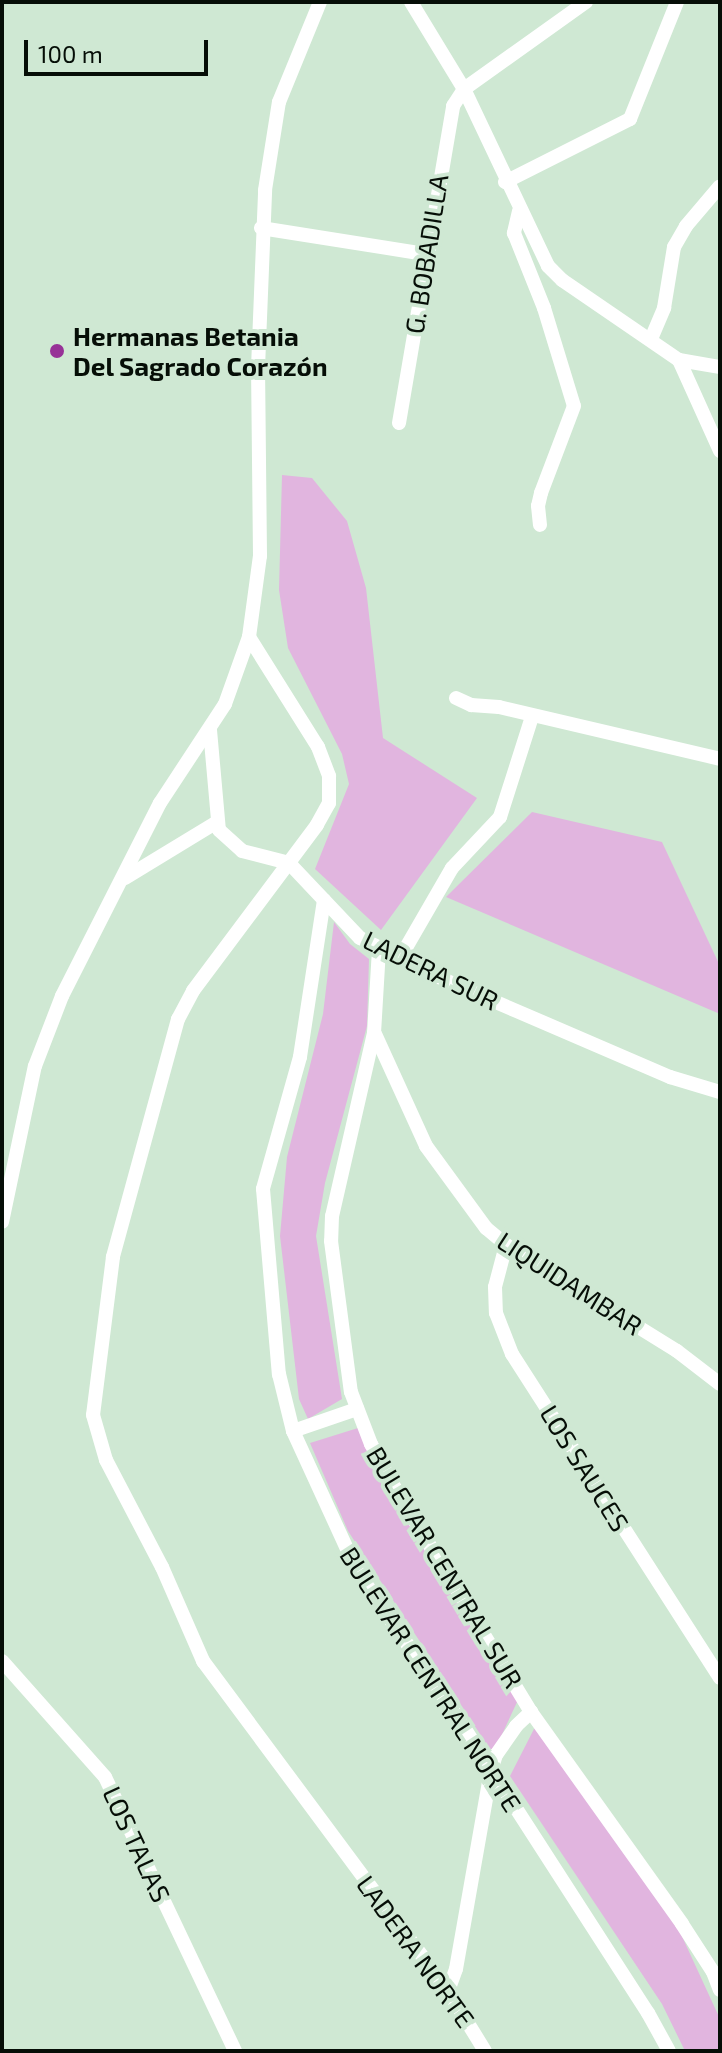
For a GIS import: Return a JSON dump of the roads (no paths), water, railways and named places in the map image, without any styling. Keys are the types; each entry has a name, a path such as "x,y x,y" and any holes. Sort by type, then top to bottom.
{"street":[{"path":"2,1222 25,1107 44,1038 62,996 160,803 210,730 238,673 249,637 260,556 261,228 279,102 320,2"},
{"path":"411,2 464,89 519,211 555,274 679,360 720,367"},
{"path":"505,182 630,119 677,2"},
{"path":"464,89 583,3"},
{"name":"G. BOBADILLA","path":"399,423 425,254 453,106 464,89"},
{"path":"651,339 664,308 674,247 686,226 720,186"},
{"path":"519,211 514,233 544,308 574,406 541,493 538,506 540,525"},
{"path":"261,228 425,254"},
{"path":"679,360 720,451"},
{"name":"LADERA NORTE","path":"249,637 318,747 329,776 329,803 324,815 193,991 178,1019 113,1257 93,1415 106,1460 173,1589 198,1652 448,1991 485,2051"},
{"path":"456,698 471,705 499,707 720,759"},
{"path":"400,958 452,868 500,817 532,717"},
{"path":"210,730 219,830 242,851 289,863"},
{"path":"121,881 217,822"},
{"name":"LADERA SUR","path":"289,863 347,927 379,949 670,1077 720,1092"},
{"name":"BULEVAR CENTRAL NORTE","path":"324,900 300,1057 263,1189 279,1374 293,1431 357,1571 491,1771 648,2013 669,2051"},
{"name":"BULEVAR CENTRAL SUR","path":"379,949 374,1033 337,1186 332,1228 347,1377 357,1409 396,1490 531,1712 689,1934 720,1990"},
{"name":"LIQUIDAMBAR","path":"374,1033 426,1146 463,1202 506,1245 677,1351 720,1384"},
{"name":"LOS SAUCES","path":"506,1245 495,1287 496,1313 512,1354 720,1678"},
{"path":"293,1431 357,1409"},
{"name":"LOS TALAS","path":"2,1661 105,1777 235,2051"},
{"path":"448,1991 456,1969 491,1771 496,1755 516,1726 531,1712"}],"place":[{"name":"Hermanas Betania Del Sagrado Corazón","path":"57,351"}]}
